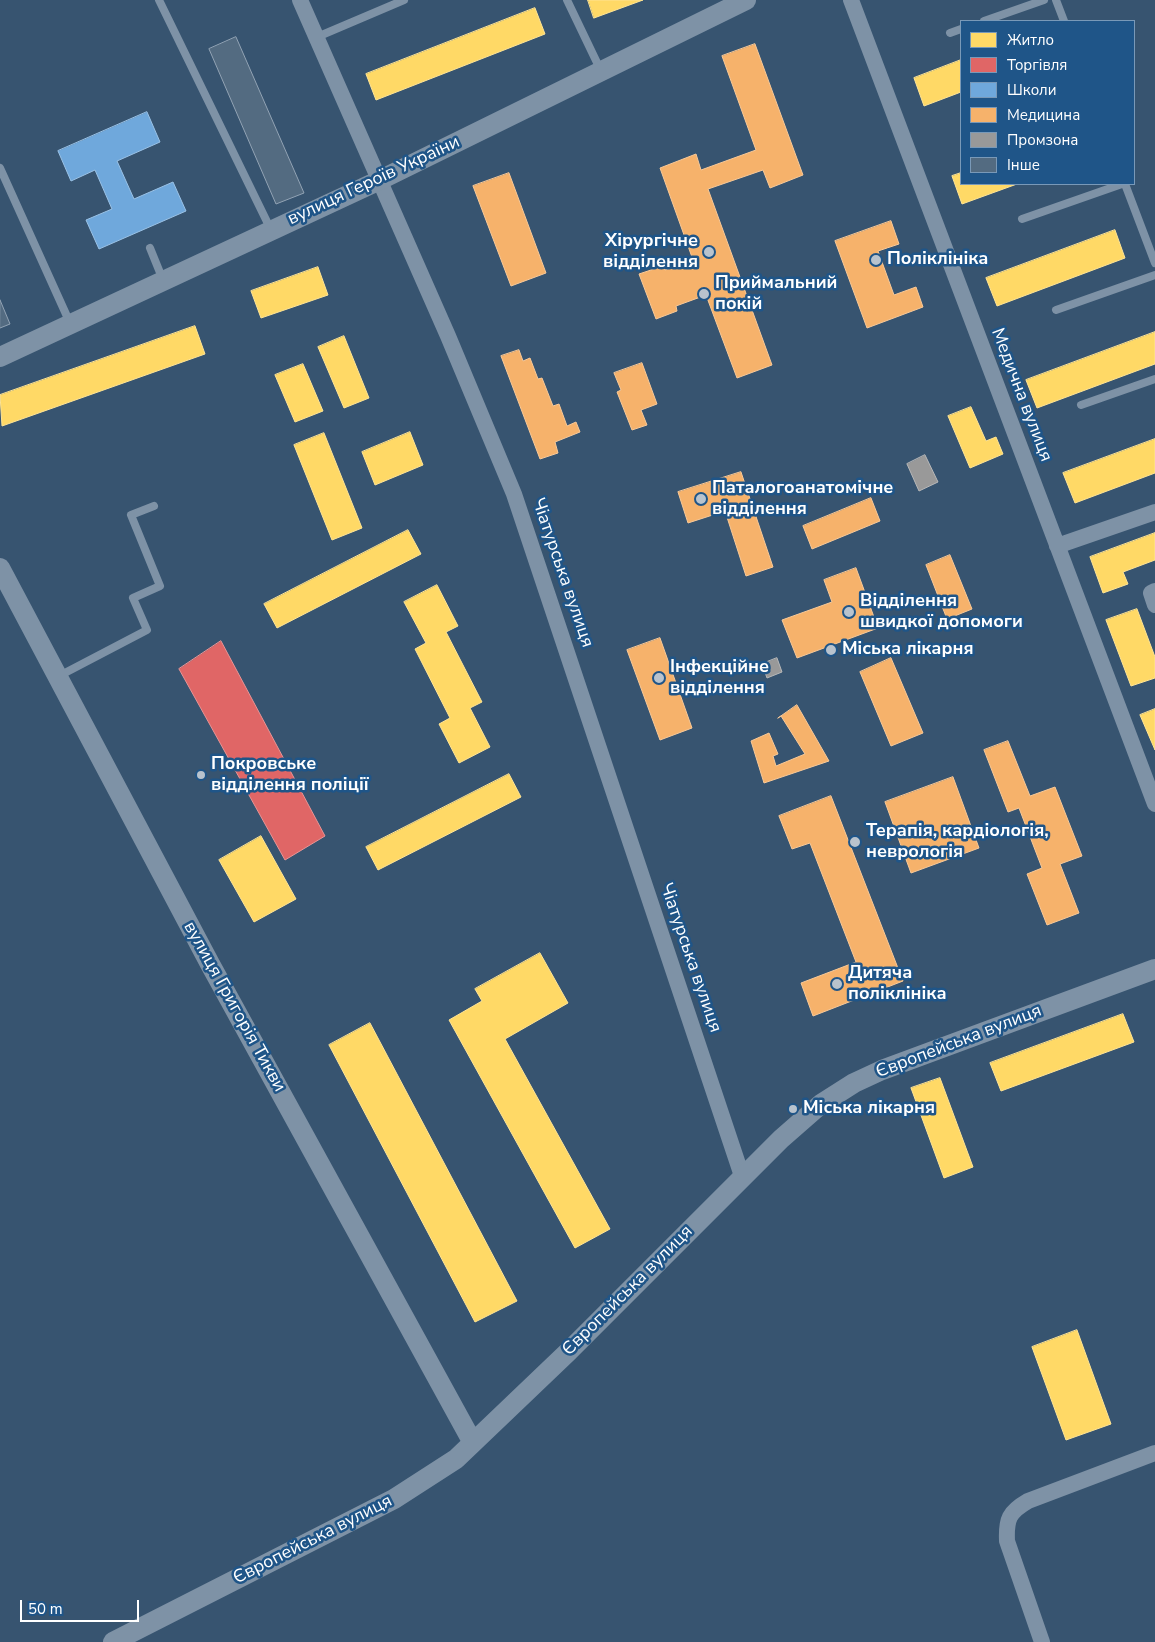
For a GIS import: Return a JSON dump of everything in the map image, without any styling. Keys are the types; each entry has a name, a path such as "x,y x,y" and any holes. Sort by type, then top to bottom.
{"street":[{"name":"Чіатурська вулиця","path":"300,0 448,336 514,494 742,1176"},
{"name":"вулиця Героїв України","path":"0,357 380,180 746,0"},
{"name":"Медична вулиця","path":"851,0 1155,804"},
{"path":"1057,546 1155,512"},
{"name":"вулиця Григорія Тикви","path":"0,568 210,964 473,1443"},
{"path":"1155,591 1151,593 1155,605"},
{"name":"Європейська вулиця","path":"113,1642 394,1499 439,1471 473,1443 569,1351 742,1176 822,1104 854,1083 882,1070 1155,969"},
{"path":"1042,1642 1007,1541 1006,1524 1014,1509 1028,1500 1155,1453"}],"lane":[{"path":"159,0 271,230"},
{"path":"316,37 404,0"},
{"path":"566,0 601,71"},
{"path":"987,20 1044,0"},
{"path":"1056,0 1064,20"},
{"path":"950,33 960,29"},
{"path":"0,168 70,324"},
{"path":"1022,219 1120,185"},
{"path":"1123,185 1155,263"},
{"path":"150,248 163,280"},
{"path":"1056,310 1155,275"},
{"path":"1080,405 1155,379"},
{"path":"58,677 147,630 133,598 160,586 132,515 154,506"}],"building: Житло":[{"path":"588,0 643,0 594,18"},
{"path":"535,8 545,34 376,100 366,74"},
{"path":"960,60 960,92 924,106 914,78"},
{"path":"960,173 960,185 1014,185 962,204 952,176"},
{"path":"1115,230 1125,258 997,306 986,278"},
{"path":"318,267 328,295 261,318 251,291"},
{"path":"195,326 205,354 2,426 0,395"},
{"path":"1155,332 1155,364 1037,408 1026,380"},
{"path":"344,336 369,398 344,408 318,347"},
{"path":"303,364 323,411 295,422 275,375"},
{"path":"971,407 986,441 996,437 1003,454 970,468 948,416"},
{"path":"410,432 423,465 375,485 362,452"},
{"path":"324,433 362,528 332,540 294,445"},
{"path":"1155,439 1155,473 1075,503 1063,473"},
{"path":"408,530 421,554 277,628 264,604"},
{"path":"1155,533 1155,560 1123,572 1128,584 1103,593 1090,557"},
{"path":"437,585 458,626 446,632 482,702 470,708 490,747 459,763 439,724 450,718 415,649 426,643 404,602"},
{"path":"1137,609 1155,657 1155,678 1131,686 1106,620"},
{"path":"1155,709 1155,750 1140,715"},
{"path":"509,774 521,797 378,870 366,847"},
{"path":"261,836 296,899 254,922 219,860"},
{"path":"540,953 568,1003 505,1039 610,1229 575,1248 449,1020 482,1001 475,989"},
{"path":"1123,1014 1134,1042 1001,1091 990,1063"},
{"path":"370,1023 517,1301 475,1322 329,1045"},
{"path":"940,1078 973,1167 944,1178 911,1088"},
{"path":"1077,1330 1111,1424 1066,1440 1032,1347"}],"building: Торгівля":[{"path":"221,641 325,836 285,860 179,669"}],"building: Школи":[{"path":"147,112 160,142 117,161 134,199 173,182 186,211 99,249 86,220 112,209 95,170 71,181 58,151"}],"building: Медицина":[{"path":"755,44 803,175 770,188 763,170 708,189 772,365 737,378 706,295 676,306 677,311 656,319 639,274 663,266 665,270 693,260 660,168 696,154 701,170 756,150 722,56"},
{"path":"509,173 546,273 511,286 473,186"},
{"path":"891,221 899,244 878,251 894,295 916,287 923,307 867,328 835,241"},
{"path":"519,350 523,361 530,358 538,379 542,378 553,406 559,404 567,426 576,422 580,432 555,442 558,453 540,459 501,356"},
{"path":"642,363 657,404 641,410 647,425 632,430 617,392 621,390 614,373"},
{"path":"741,472 773,567 746,576 725,511 688,523 678,492"},
{"path":"871,498 880,521 812,549 803,526"},
{"path":"950,555 972,609 947,619 926,565"},
{"path":"856,568 878,628 797,658 782,620 832,602 824,580"},
{"path":"660,638 692,728 660,740 627,650"},
{"path":"891,658 923,733 891,746 860,672"},
{"path":"797,705 829,761 764,783 751,741 769,733 778,754 773,756 776,766 805,754 781,716 778,718"},
{"path":"1008,741 1030,796 1055,787 1082,856 1060,864 1079,913 1047,925 1027,874 1042,868 1019,808 1008,812 984,750"},
{"path":"953,777 979,848 911,873 885,802"},
{"path":"831,796 903,981 813,1016 801,983 856,962 810,843 792,849 779,816"}],"building: Промзона":[{"path":"925,455 938,482 919,491 907,464"},
{"path":"777,658 782,672 767,678 762,664"}],"building: Інше":[{"path":"236,37 304,193 276,204 209,49"},
{"path":"0,300 10,324 0,328"}],"place":[{"name":"Хірургічне відділення","path":"709,252"},
{"name":"Поліклініка","path":"876,260"},
{"name":"Приймальний покій","path":"704,294"},
{"name":"Паталогоанатомічне відділення","path":"701,499"},
{"name":"Відділення швидкої допомоги","path":"849,612"},
{"name":"Мiська лiкарня","path":"831,650"},
{"name":"Інфекційне відділення","path":"659,678"},
{"name":"Покровське відділення поліції","path":"201,775"},
{"name":"Терапія, кардіологія, неврологія","path":"855,842"},
{"name":"Дитяча поліклініка","path":"837,984"},
{"name":"Міська лікарня","path":"793,1109"}]}
